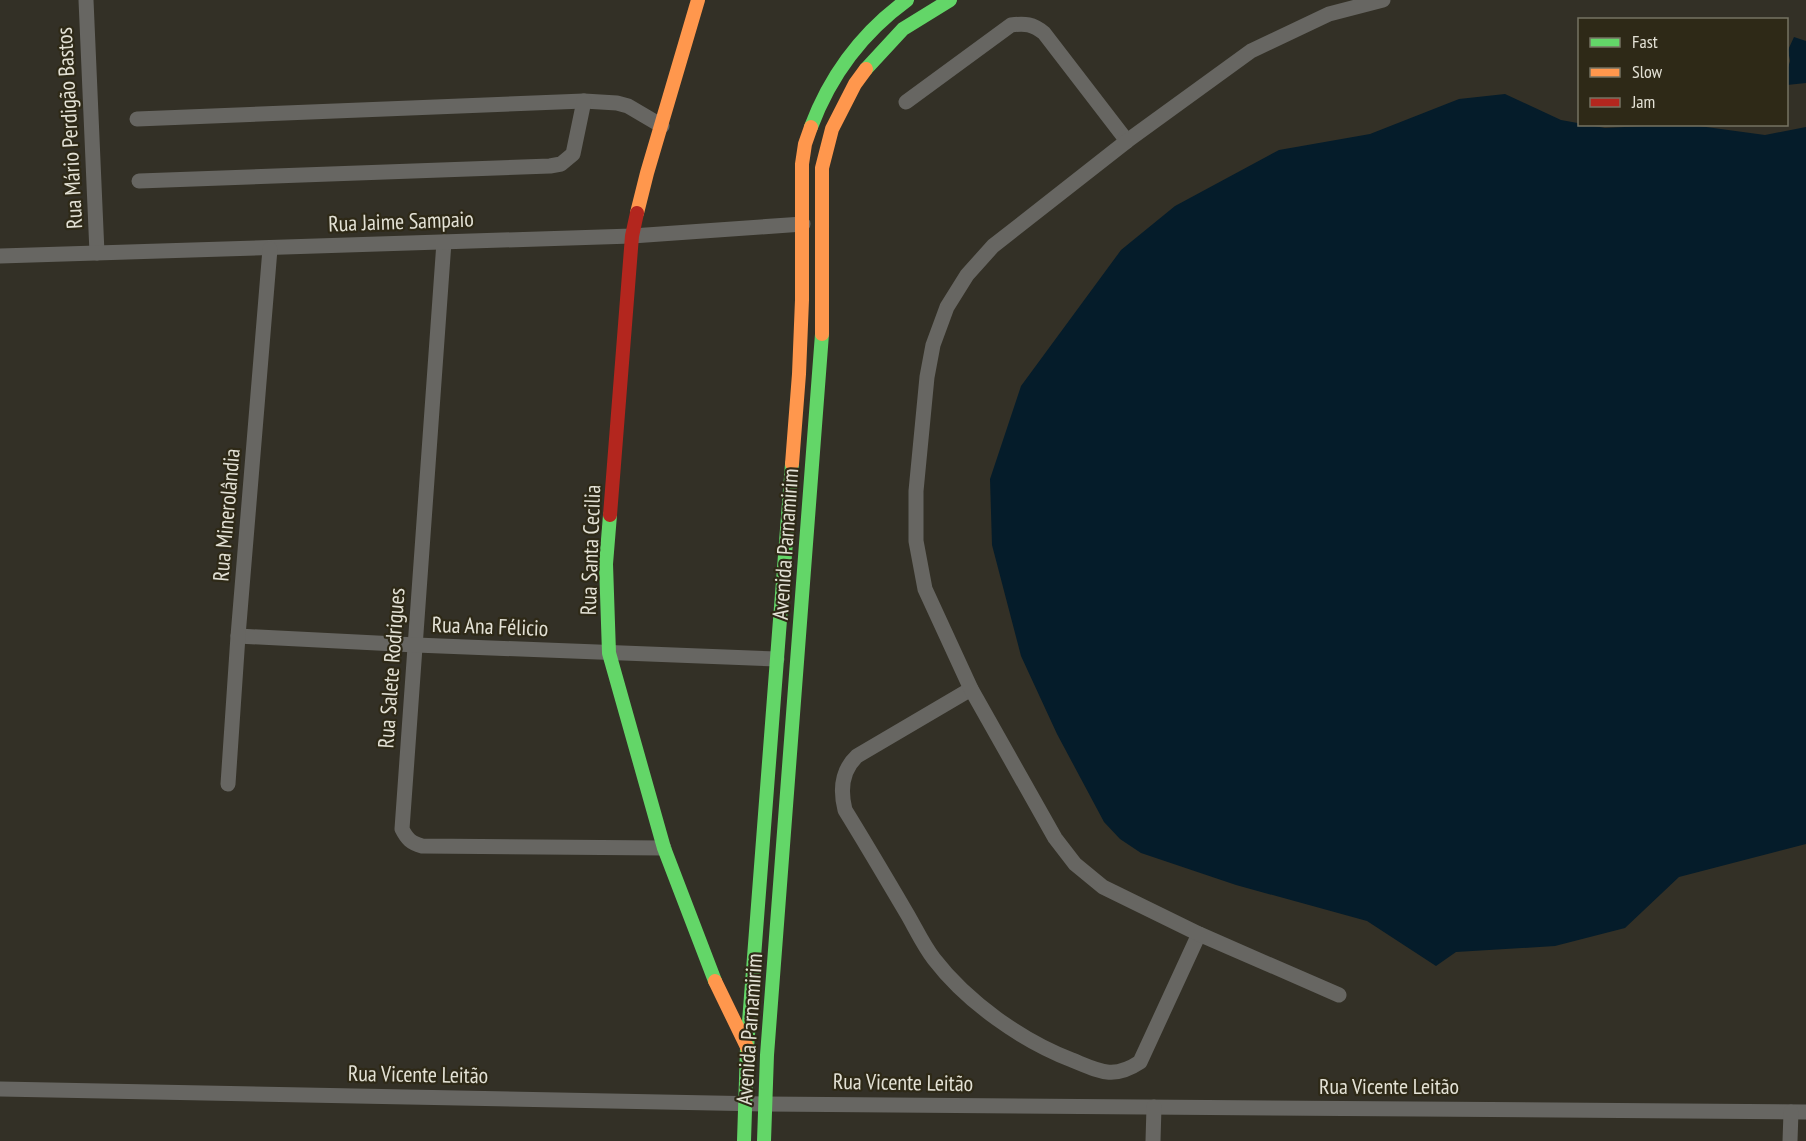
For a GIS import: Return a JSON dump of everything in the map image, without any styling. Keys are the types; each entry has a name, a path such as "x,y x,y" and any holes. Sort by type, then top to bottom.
{"street":[{"name":"Rua Mário Perdigão Bastos","path":"86,0 97,253"},
{"name":"Rua Santa Cecilia","path":"698,0 632,236 606,564 609,653 664,848 719,993 766,1081"},
{"name":"Avenida Parnamirim","path":"744,1141 747,1048 799,374 802,182 805,145 821,104 839,70 866,35 907,0"},
{"name":"Avenida Parnamirim","path":"764,1141 766,1081 822,330 822,168 832,129 855,84 869,64 903,30 950,0"},
{"path":"1329,14 1344,0"},
{"path":"1339,995 1199,934 1103,887 1075,864 1055,838 971,688 925,589 916,541 916,491 927,377 933,345 947,307 967,275 993,246 1127,141 1251,51 1329,14 1383,0"},
{"path":"906,102 1011,25 1023,23 1034,26 1044,33 1127,141"},
{"path":"137,119 584,101 628,106 662,126"},
{"path":"139,181 550,166 561,164 573,154 584,101"},
{"name":"Rua Jaime Sampaio","path":"0,256 632,236 803,224"},
{"name":"Rua Salete Rodrigues","path":"444,242 402,829 412,843 422,846 664,848"},
{"name":"Rua Minerolândia","path":"228,784 270,249"},
{"name":"Rua Ana Félicio","path":"238,636 609,653 777,658"},
{"path":"971,688 857,756 850,762 843,777 841,794 845,810 934,958 960,987 994,1018 1061,1056 1101,1072 1116,1073 1129,1070 1140,1062 1199,934"},
{"name":"Rua Vicente Leitão","path":"0,1089 765,1104 1798,1112"},
{"path":"1153,1141 1154,1107"},
{"path":"1790,1141 1798,1112"}],"water":[{"path":"1794,37 1806,41 1806,83 1788,85 1790,61 1788,50"},
{"path":"1505,94 1561,120 1578,123 1578,126 1605,128 1699,126 1765,135 1806,127 1806,844 1679,877 1625,928 1555,946 1456,952 1436,966 1367,921 1236,885 1141,853 1120,839 1104,822 1057,734 1021,656 992,545 990,479 1021,386 1121,250 1175,206 1279,150 1370,134 1459,99"}],"traffic: fast":[{"path":"811,127 828,90 850,56 876,26 907,0"},
{"path":"866,69 903,29 950,0"},
{"path":"764,1141 767,1055 822,334"},
{"path":"744,1141 747,1048 792,464"},
{"path":"610,515 606,564 609,653 664,848 715,981"}],"traffic: slow":[{"path":"637,213 698,0"},
{"path":"822,334 822,168 832,129 855,84 866,69"},
{"path":"792,464 802,300 802,164 805,144 811,127"},
{"path":"715,981 748,1049"}],"traffic: jam":[{"path":"610,515 632,236 637,213"}]}
